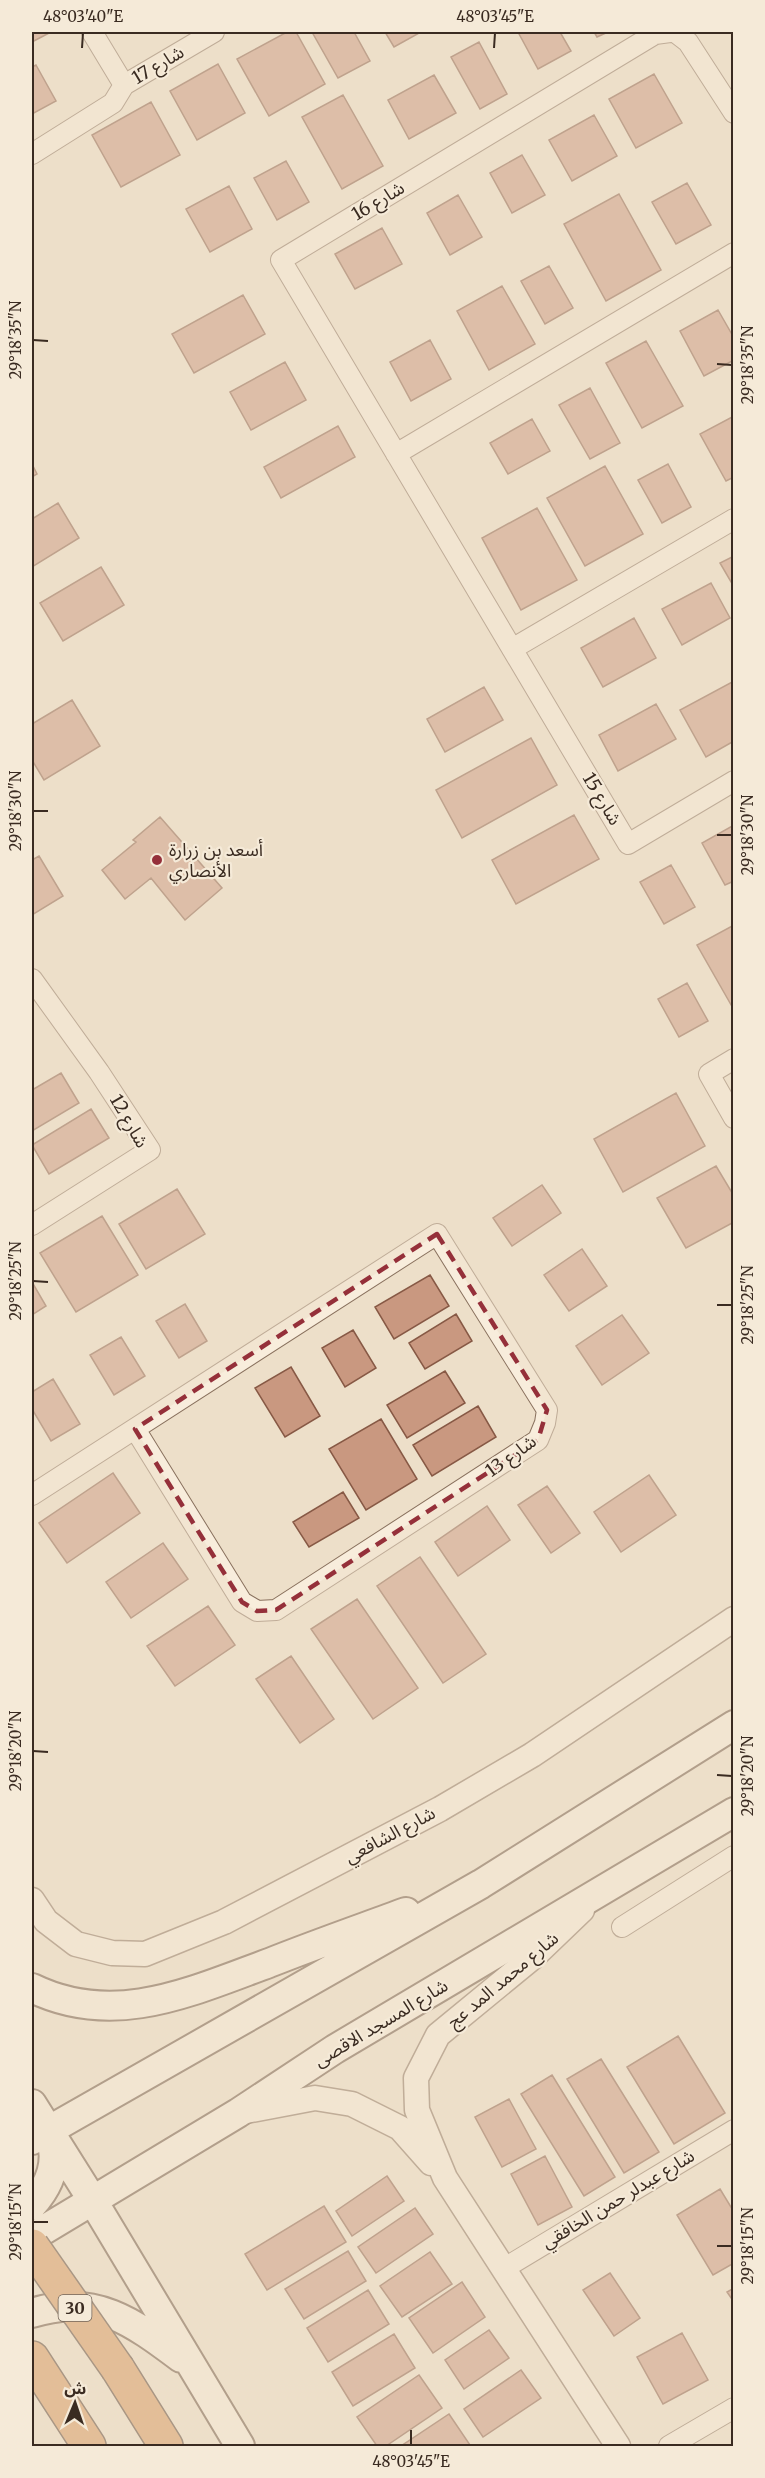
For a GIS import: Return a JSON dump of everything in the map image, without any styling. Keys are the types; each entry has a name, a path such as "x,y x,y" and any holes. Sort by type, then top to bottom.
{"highway":[{"name":"30","path":"32,2246 118,2369 166,2446"},
{"path":"32,2358 89,2446"}],"main road":[{"path":"40,2134 481,1884 734,1725"},
{"name":"شارع المسجد الاقصى","path":"32,2237 238,2113 335,2049 734,1812"},
{"path":"32,1988 56,1998 81,2004 130,2005 160,2001 481,1884"},
{"path":"32,2104 40,2134 54,2152 53,2167 45,2190 32,2205"},
{"path":"40,2134 93,2201 240,2446"},
{"path":"32,2313 56,2306 70,2305 84,2306 109,2313 146,2332 192,2367"}],"street":[{"name":"شارع 17","path":"92,32 124,85 214,32"},
{"name":"شارع 16","path":"446,537 281,260 655,34 670,32"},
{"path":"675,32 688,42 734,113"},
{"path":"32,154 113,103 124,85"},
{"path":"396,454 734,253"},
{"path":"512,649 734,519"},
{"name":"شارع 15","path":"446,537 628,844 734,781"},
{"name":"شارع 12","path":"32,979 99,1072 150,1150 32,1225"},
{"path":"734,1059 709,1074 734,1118"},
{"name":"شارع 13","path":"32,1495 437,1234 547,1410 545,1423 538,1440 276,1610 257,1611 242,1602 135,1429"},
{"name":"شارع الشافعي","path":"32,1900 46,1921 76,1944 112,1953 145,1954 224,1922 440,1809 532,1755 734,1619"},
{"path":"622,1927 734,1856"},
{"name":"شارع محمد المد عج","path":"445,2178 417,2110 416,2078 438,2035 533,1957 600,1893"},
{"name":"شارع محمد المد عج","path":"238,2113 315,2098 352,2104 400,2128 445,2178 618,2446"},
{"name":"شارع عبدلر حمن الخافقي","path":"503,2269 734,2130"},
{"path":"669,2446 734,2408"}],"highlighted area":[{"path":"437,1234 547,1410 538,1440 276,1610 257,1611 242,1602 135,1429"}],"building":[{"path":"32,32 51,32 32,42"},
{"path":"287,32 296,32 325,84 269,116 237,59"},
{"path":"312,32 354,32 370,61 338,78"},
{"path":"385,32 421,32 394,47"},
{"path":"518,32 560,32 571,51 538,69"},
{"path":"594,32 608,32 597,37"},
{"path":"479,42 507,94 480,109 451,57"},
{"path":"218,64 245,113 197,140 170,91"},
{"path":"36,65 56,101 32,114 32,67"},
{"path":"654,74 682,123 636,148 609,99"},
{"path":"434,75 456,113 409,139 388,100"},
{"path":"343,95 383,166 342,189 302,117"},
{"path":"151,102 180,155 121,187 92,135"},
{"path":"594,115 617,156 572,181 549,140"},
{"path":"522,155 545,195 512,213 490,173"},
{"path":"286,161 309,202 277,220 254,178"},
{"path":"687,183 711,225 676,244 652,202"},
{"path":"229,186 252,229 210,252 186,209"},
{"path":"619,194 661,270 606,301 564,224"},
{"path":"458,195 482,237 450,255 427,213"},
{"path":"382,228 402,264 355,289 335,254"},
{"path":"549,266 573,308 545,324 521,281"},
{"path":"502,286 535,344 489,370 457,311"},
{"path":"243,295 265,334 194,373 172,334"},
{"path":"718,310 734,338 734,360 704,376 680,331"},
{"path":"430,340 451,379 411,401 390,362"},
{"path":"646,341 683,406 642,428 606,363"},
{"path":"285,362 306,400 251,430 230,392"},
{"path":"590,388 620,443 590,459 559,405"},
{"path":"734,416 734,477 726,481 700,434"},
{"path":"532,419 550,451 508,474 490,443"},
{"path":"338,426 355,457 281,498 264,467"},
{"path":"32,464 37,474 32,477"},
{"path":"668,464 691,507 662,523 638,480"},
{"path":"605,466 643,534 585,566 547,498"},
{"path":"58,503 79,538 32,567 32,519"},
{"path":"537,508 577,580 521,610 482,538"},
{"path":"734,556 734,587 720,563"},
{"path":"101,567 124,605 63,641 40,603"},
{"path":"711,583 730,618 682,645 662,609"},
{"path":"634,618 656,658 603,687 581,648"},
{"path":"734,681 734,741 706,757 680,710"},
{"path":"484,687 503,720 445,752 427,719"},
{"path":"72,700 100,746 44,780 32,760 32,724"},
{"path":"656,704 676,739 618,771 599,735"},
{"path":"531,738 557,785 462,838 436,790"},
{"path":"574,815 599,859 516,904 492,860"},
{"name":"أسعد بن زرارة الأنصاري","path":"160,817 222,888 185,920 151,878 125,899 102,870 136,842 133,840"},
{"path":"734,825 734,881 725,885 702,843"},
{"path":"39,856 63,896 32,915 32,860"},
{"path":"671,865 695,907 664,924 640,882"},
{"path":"734,925 734,1010 697,945"},
{"path":"687,983 708,1021 679,1037 658,999"},
{"path":"61,1073 79,1103 32,1131 32,1090"},
{"path":"676,1093 705,1146 623,1192 594,1139"},
{"path":"91,1109 109,1138 49,1174 32,1145"},
{"path":"716,1166 734,1196 734,1222 686,1248 657,1198"},
{"path":"542,1185 561,1213 512,1246 493,1218"},
{"path":"177,1189 205,1234 146,1269 119,1224"},
{"path":"102,1216 138,1275 76,1312 40,1253"},
{"path":"582,1249 607,1286 569,1311 544,1275"},
{"path":"430,1275 449,1306 394,1339 375,1307"},
{"path":"32,1282 46,1306 32,1315"},
{"path":"185,1304 207,1341 179,1358 156,1321"},
{"path":"456,1314 472,1341 425,1369 409,1343"},
{"path":"622,1315 649,1353 602,1385 576,1346"},
{"path":"353,1330 376,1368 345,1387 322,1348"},
{"path":"121,1337 145,1376 114,1395 90,1355"},
{"path":"291,1367 320,1416 285,1437 255,1388"},
{"path":"445,1371 465,1403 407,1438 387,1405"},
{"path":"53,1379 80,1424 51,1441 32,1409 32,1392"},
{"path":"478,1406 496,1437 432,1476 413,1445"},
{"path":"381,1419 417,1479 366,1510 329,1449"},
{"path":"113,1473 140,1513 67,1563 39,1523"},
{"path":"649,1475 676,1515 621,1552 594,1512"},
{"path":"547,1486 580,1533 551,1553 518,1505"},
{"path":"343,1492 359,1518 309,1547 293,1522"},
{"path":"487,1506 510,1540 458,1576 435,1542"},
{"path":"163,1543 188,1579 131,1618 106,1582"},
{"path":"420,1557 486,1654 443,1683 377,1586"},
{"path":"357,1599 418,1688 373,1719 311,1629"},
{"path":"208,1606 235,1645 175,1686 147,1646"},
{"path":"291,1656 334,1719 300,1743 256,1679"},
{"path":"678,2036 725,2113 674,2144 627,2067"},
{"path":"601,2059 659,2152 624,2173 567,2079"},
{"path":"552,2075 615,2177 584,2196 521,2094"},
{"path":"509,2099 536,2149 502,2167 475,2117"},
{"path":"545,2156 572,2207 538,2225 511,2174"},
{"path":"387,2176 404,2201 352,2236 336,2211"},
{"path":"720,2189 734,2212 734,2263 713,2275 677,2215"},
{"path":"324,2206 346,2242 267,2290 245,2254"},
{"path":"415,2208 433,2234 376,2273 358,2247"},
{"path":"348,2251 366,2281 304,2319 285,2289"},
{"path":"430,2252 452,2284 402,2317 380,2286"},
{"path":"610,2273 640,2318 614,2336 583,2290"},
{"path":"462,2282 485,2317 433,2353 409,2318"},
{"path":"734,2288 734,2302 727,2292"},
{"path":"368,2290 389,2324 328,2362 307,2328"},
{"path":"489,2330 509,2358 464,2389 445,2360"},
{"path":"682,2333 708,2380 663,2404 637,2357"},
{"path":"394,2334 415,2368 353,2406 332,2372"},
{"path":"521,2370 541,2398 483,2437 464,2409"},
{"path":"419,2375 442,2408 386,2446 377,2446 357,2417"},
{"path":"449,2414 470,2445 401,2446"}],"place":[{"name":"أسعد بن زرارة الأنصاري","path":"157,860"}]}
